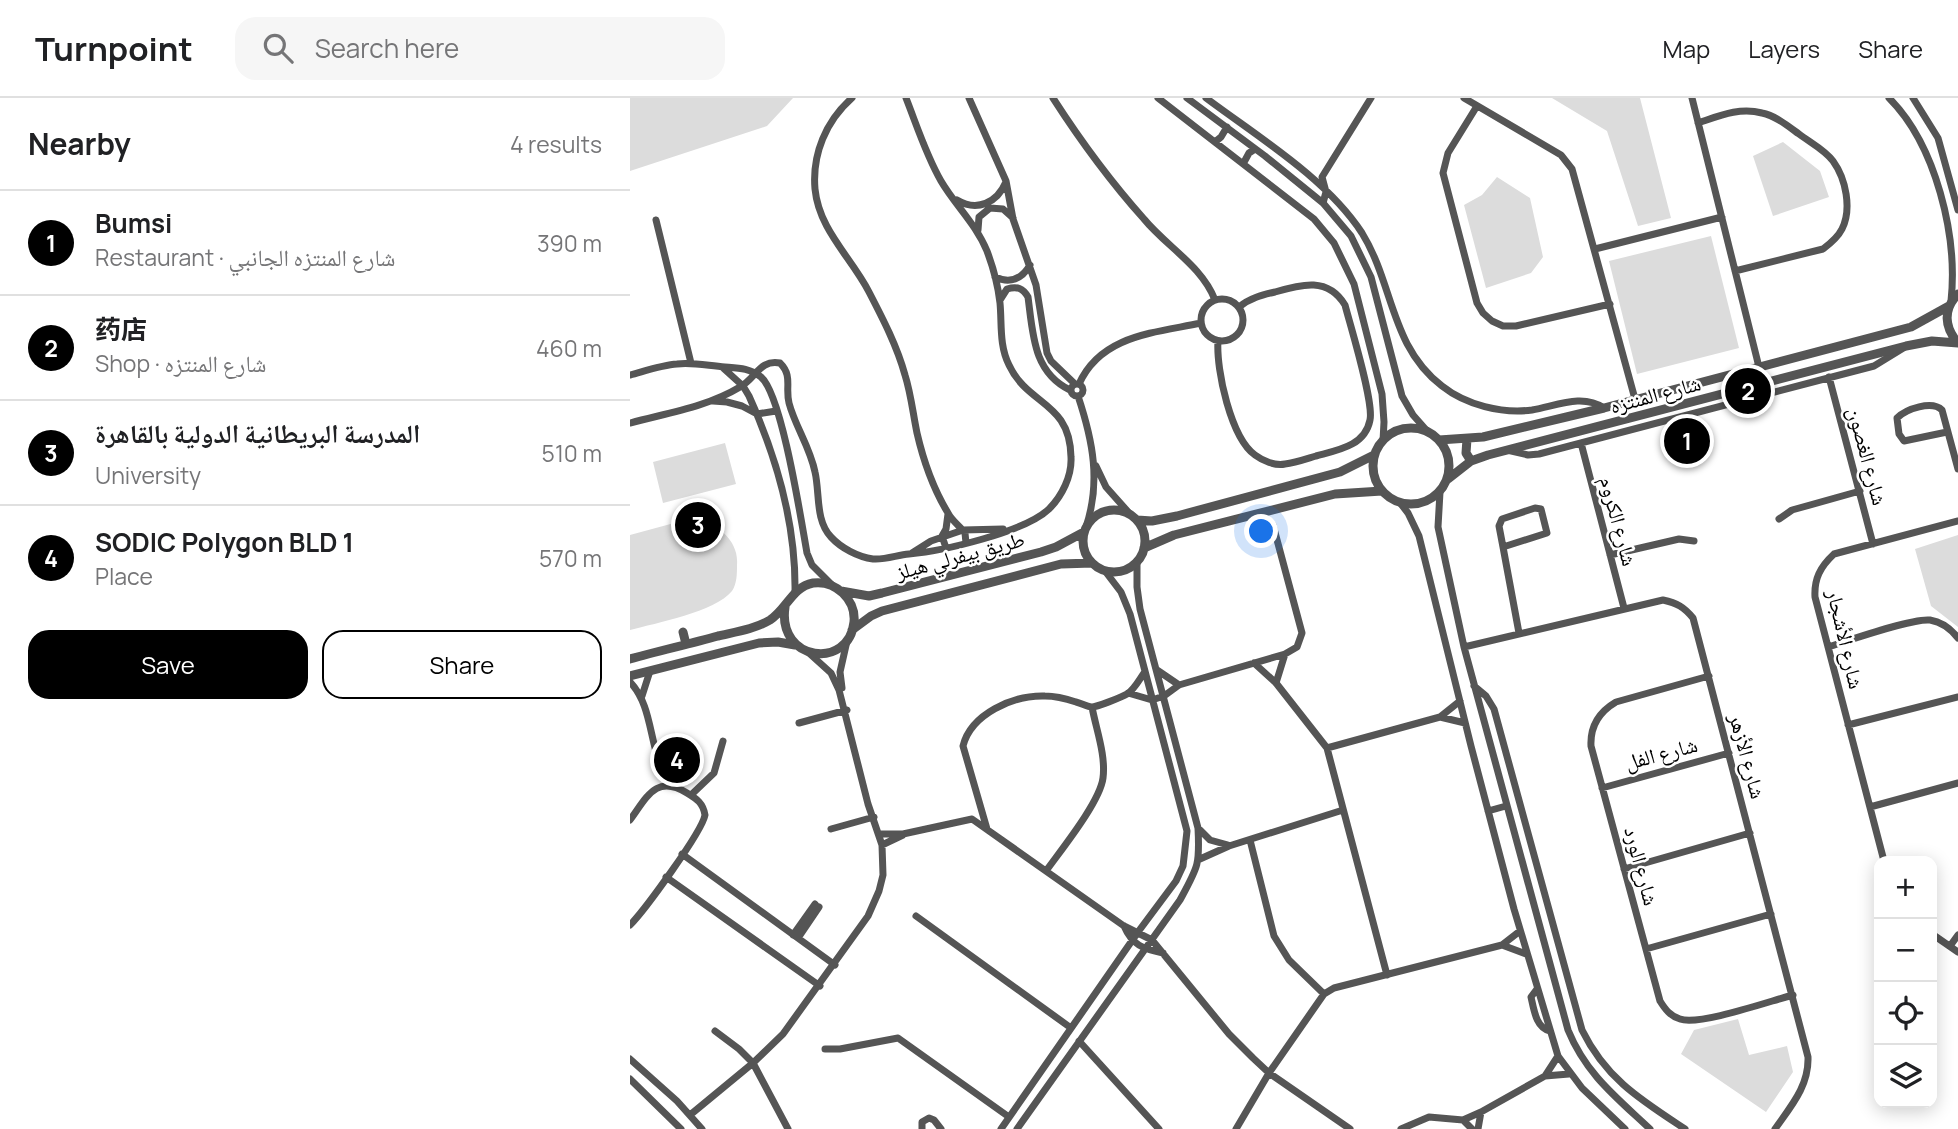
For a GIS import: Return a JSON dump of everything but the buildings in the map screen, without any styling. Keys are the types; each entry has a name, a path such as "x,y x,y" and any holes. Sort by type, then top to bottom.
{"street":[{"path":"852,98 842,106 829,124 820,145 815,167 815,189 820,211 829,232 866,286 895,347 905,375 925,460 948,513 967,536 966,543"},
{"path":"630,423 711,401 743,386 757,374 762,365 780,363 788,374 789,402 815,471 821,519 831,537 857,555 886,559 922,554 966,543 1031,521 1047,510 1064,487 1071,459 1069,440 1062,422 1051,406 1023,387 1008,364 1001,338 1000,301 995,276 978,230 933,164 906,98"},
{"path":"969,98 1006,181 1013,219 1041,306 1047,353 1051,361 1075,386 1083,390 1078,396 1092,442 1096,466 1093,508 1085,529 1084,548 1092,563 1114,581 1127,604 1187,831 1185,858 1177,881 1138,932 1001,1129"},
{"path":"1053,98 1134,208 1155,232 1201,275 1215,300"},
{"path":"1158,98 1314,219 1342,256 1354,284 1380,383 1383,440"},
{"path":"1187,98 1323,204 1351,236 1371,277 1402,396 1413,415 1447,451 1450,465 1448,478 1434,498 1419,505 1401,504"},
{"path":"1206,98 1310,177 1340,205 1372,252 1401,333 1419,364 1431,377 1460,397 1484,406 1510,410 1530,410 1588,400 1604,408 1608,424"},
{"path":"1323,204 1326,192 1322,177 1371,98"},
{"path":"1464,98 1567,161 1576,177 1635,399"},
{"path":"1692,98 1759,367"},
{"path":"1889,98 1920,139 1938,183 1954,244 1953,300 1946,316 1947,326 1958,343"},
{"path":"1913,98 1938,138 1956,194 1958,210"},
{"path":"1477,106 1448,153 1443,173 1473,291 1483,313 1503,326 1516,326 1610,304"},
{"path":"1698,123 1733,111 1763,113 1776,118 1833,161 1845,187 1847,200 1843,228 1835,240 1824,249 1735,271"},
{"path":"1215,142 1227,127"},
{"path":"1243,164 1246,156 1255,149"},
{"path":"1298,184 1310,177 1322,177"},
{"path":"978,230 979,217 1002,190 1006,181"},
{"path":"953,196 968,205 1003,209 1013,219"},
{"path":"1595,249 1722,217"},
{"path":"656,219 691,363"},
{"path":"1000,301 1007,289 1030,265"},
{"path":"995,276 1025,292 1034,346 1043,367 1058,384 1075,386"},
{"path":"1218,341 1218,368 1237,431 1247,448 1259,458 1285,464 1352,445 1367,430 1371,410 1345,305 1337,294 1322,285 1305,284 1254,298 1239,307"},
{"path":"1377,298 1387,295"},
{"path":"1215,300 1231,300 1239,307 1244,319 1241,331 1231,340 1218,341 1206,335 1201,323 1202,311 1215,300"},
{"name":"شارع المنتزه","path":"1439,440 1467,439 1604,408 1911,327 1953,300"},
{"path":"1075,386 1093,362 1117,343 1201,323"},
{"name":"شارع المنتزه","path":"1448,478 1471,461 1507,450 1906,346 1932,341 1958,343"},
{"path":"1507,450 1528,455 1581,443 1874,366 1906,346"},
{"path":"1797,355 1802,372"},
{"path":"630,375 676,363 739,368 757,374 773,393 792,470 807,553 820,575 841,591 853,609 852,630 840,672 846,711"},
{"path":"721,367 743,386 757,414 778,474 794,544 795,592"},
{"name":"شارع الغصون","path":"1829,377 1874,544"},
{"path":"711,401 742,406 757,414 776,411"},
{"path":"1947,432 1904,441 1899,434 1896,418 1903,412 1936,405 1942,410 1958,469"},
{"path":"1428,432 1409,428 1399,430 1383,440 1374,455 1374,474 1382,491 1401,504 1408,513 1419,536 1526,954 1558,1056 1569,1074 1625,1129"},
{"path":"1467,439 1466,453 1471,461"},
{"name":"شارع الكروم","path":"1581,443 1624,608"},
{"path":"1085,529 1100,513 1120,510 1133,517 1152,521 1177,516 1340,472 1374,455"},
{"path":"1019,1128 1048,1083 1180,900 1200,859 1198,828 1138,599 1137,562 1144,548 1145,538 1133,517 1106,487 1096,466"},
{"path":"778,474 792,470"},
{"path":"1144,548 1184,532 1335,494 1382,491"},
{"path":"1440,492 1438,527 1464,647 1568,1030 1576,1048 1599,1082 1650,1129"},
{"path":"1779,519 1792,510 1860,492"},
{"path":"1503,547 1548,533 1541,509 1535,508 1502,519 1499,526 1519,634"},
{"path":"946,548 942,537 948,522 948,513"},
{"name":"شارع الأشجار","path":"1883,856 1815,597 1817,575 1824,563 1834,554 1958,521"},
{"path":"1128,694 1152,700 1164,696 1179,685 1285,654 1297,647 1302,633 1273,525"},
{"path":"911,554 942,537 963,530 1013,527"},
{"name":"طريق بيفرلي هيلز","path":"841,591 869,596 882,593 1041,552 1085,529"},
{"path":"1610,555 1679,539 1694,541"},
{"path":"1105,571 1122,571 1137,562"},
{"name":"طريق بيفرلي هيلز","path":"852,630 882,611 1061,564 1092,563"},
{"path":"630,659 763,624 785,607 795,592 813,583 832,586"},
{"name":"شارع الأزهر","path":"1464,647 1663,600 1675,602 1693,618 1806,1047 1809,1067 1804,1087 1775,1129"},
{"path":"785,607 785,628 796,646"},
{"path":"1828,647 1919,620 1937,622 1953,631 1958,638"},
{"path":"682,632 686,644"},
{"path":"806,652 829,652 839,648 847,640"},
{"path":"630,676 759,643 778,642 796,646 806,652 824,665 834,678 846,711 882,845 883,875 874,905 835,965 783,1034 753,1063 690,1115"},
{"path":"1276,682 1285,654"},
{"path":"1254,663 1276,682 1327,748 1387,975"},
{"path":"1157,670 1179,685"},
{"path":"642,696 650,671"},
{"path":"988,830 977,801 963,746 966,734 978,721 995,709 1019,699 1044,696 1092,707 1128,694 1144,674"},
{"name":"شارع الورد","path":"1709,676 1616,702 1600,714 1591,740 1602,788 1660,1001 1671,1015 1697,1021 1793,995"},
{"path":"630,682 642,696 659,766 673,786 701,804 705,815 701,826 646,907 630,925"},
{"path":"1474,686 1486,696 1494,709 1582,1030 1597,1057 1618,1080 1685,1129"},
{"path":"1849,725 1958,697"},
{"path":"1327,748 1440,717 1460,701"},
{"path":"1046,871 1101,786 1103,763 1092,707"},
{"path":"799,723 846,711"},
{"path":"1440,717 1465,723"},
{"path":"691,796 714,773 723,741"},
{"name":"شارع الفل","path":"1602,788 1729,753"},
{"path":"630,820 652,791 659,766"},
{"path":"1870,807 1958,783"},
{"path":"652,791 662,786 673,786"},
{"path":"972,818 977,801"},
{"path":"1488,811 1506,806"},
{"path":"1200,859 1229,846 1343,810"},
{"path":"831,829 874,817"},
{"path":"879,834 903,834 972,818 1124,926 1152,940 1228,1034 1269,1073 1350,1129"},
{"path":"1187,831 1198,828"},
{"path":"1198,828 1210,840 1229,846"},
{"path":"1625,869 1750,832"},
{"path":"882,845 903,834"},
{"path":"1250,840 1274,936 1280,949 1324,994"},
{"path":"682,854 835,965"},
{"path":"666,877 820,986"},
{"path":"795,936 817,906"},
{"path":"1646,949 1771,914"},
{"path":"916,916 1071,1028"},
{"path":"1124,926 1132,942 1144,950 1163,954"},
{"path":"1236,1129 1269,1073 1324,994 1334,988 1502,945 1520,931"},
{"path":"1950,946 1958,935"},
{"path":"1937,937 1958,952"},
{"path":"1502,945 1526,954"},
{"path":"716,1031 753,1063 788,1129"},
{"path":"825,1049 840,1049 898,1038 1009,1117"},
{"path":"1079,1041 1159,1129"},
{"path":"1545,1076 1558,1056"},
{"path":"630,1059 702,1129"},
{"path":"1401,1129 1429,1117 1463,1120 1545,1076 1569,1074"},
{"path":"1039,1075 1048,1083"},
{"path":"630,1079 681,1129"},
{"path":"1478,1129 1481,1112"},
{"path":"922,1129 922,1122 929,1118 941,1129"},
{"path":"1463,1120 1472,1129"}],"shaded area":[{"path":"630,98 793,98 767,126 630,171"},
{"path":"1552,98 1640,98 1671,218 1638,226 1607,131"},
{"path":"1783,142 1820,171 1829,197 1773,216 1753,156"},
{"path":"1497,177 1530,198 1543,257 1531,273 1486,288 1464,205 1482,195"},
{"path":"1711,236 1739,348 1637,374 1609,261"},
{"path":"725,443 736,484 663,503 653,462"},
{"path":"700,516 726,535 735,548 737,575 732,591 713,605 699,611 630,630 630,535"},
{"path":"1958,535 1958,627 1931,606 1915,549"},
{"path":"1738,1019 1749,1055 1787,1046 1793,1072 1766,1112 1681,1054 1694,1030"}],"place":[{"name":"药店","path":"1748,391"},
{"name":"Bumsi","path":"1687,441"},
{"name":"المدرسة البريطانية الدولية بالقاهرة","path":"698,525"},
{"name":"SODIC Polygon BLD 1","path":"677,760"}]}
